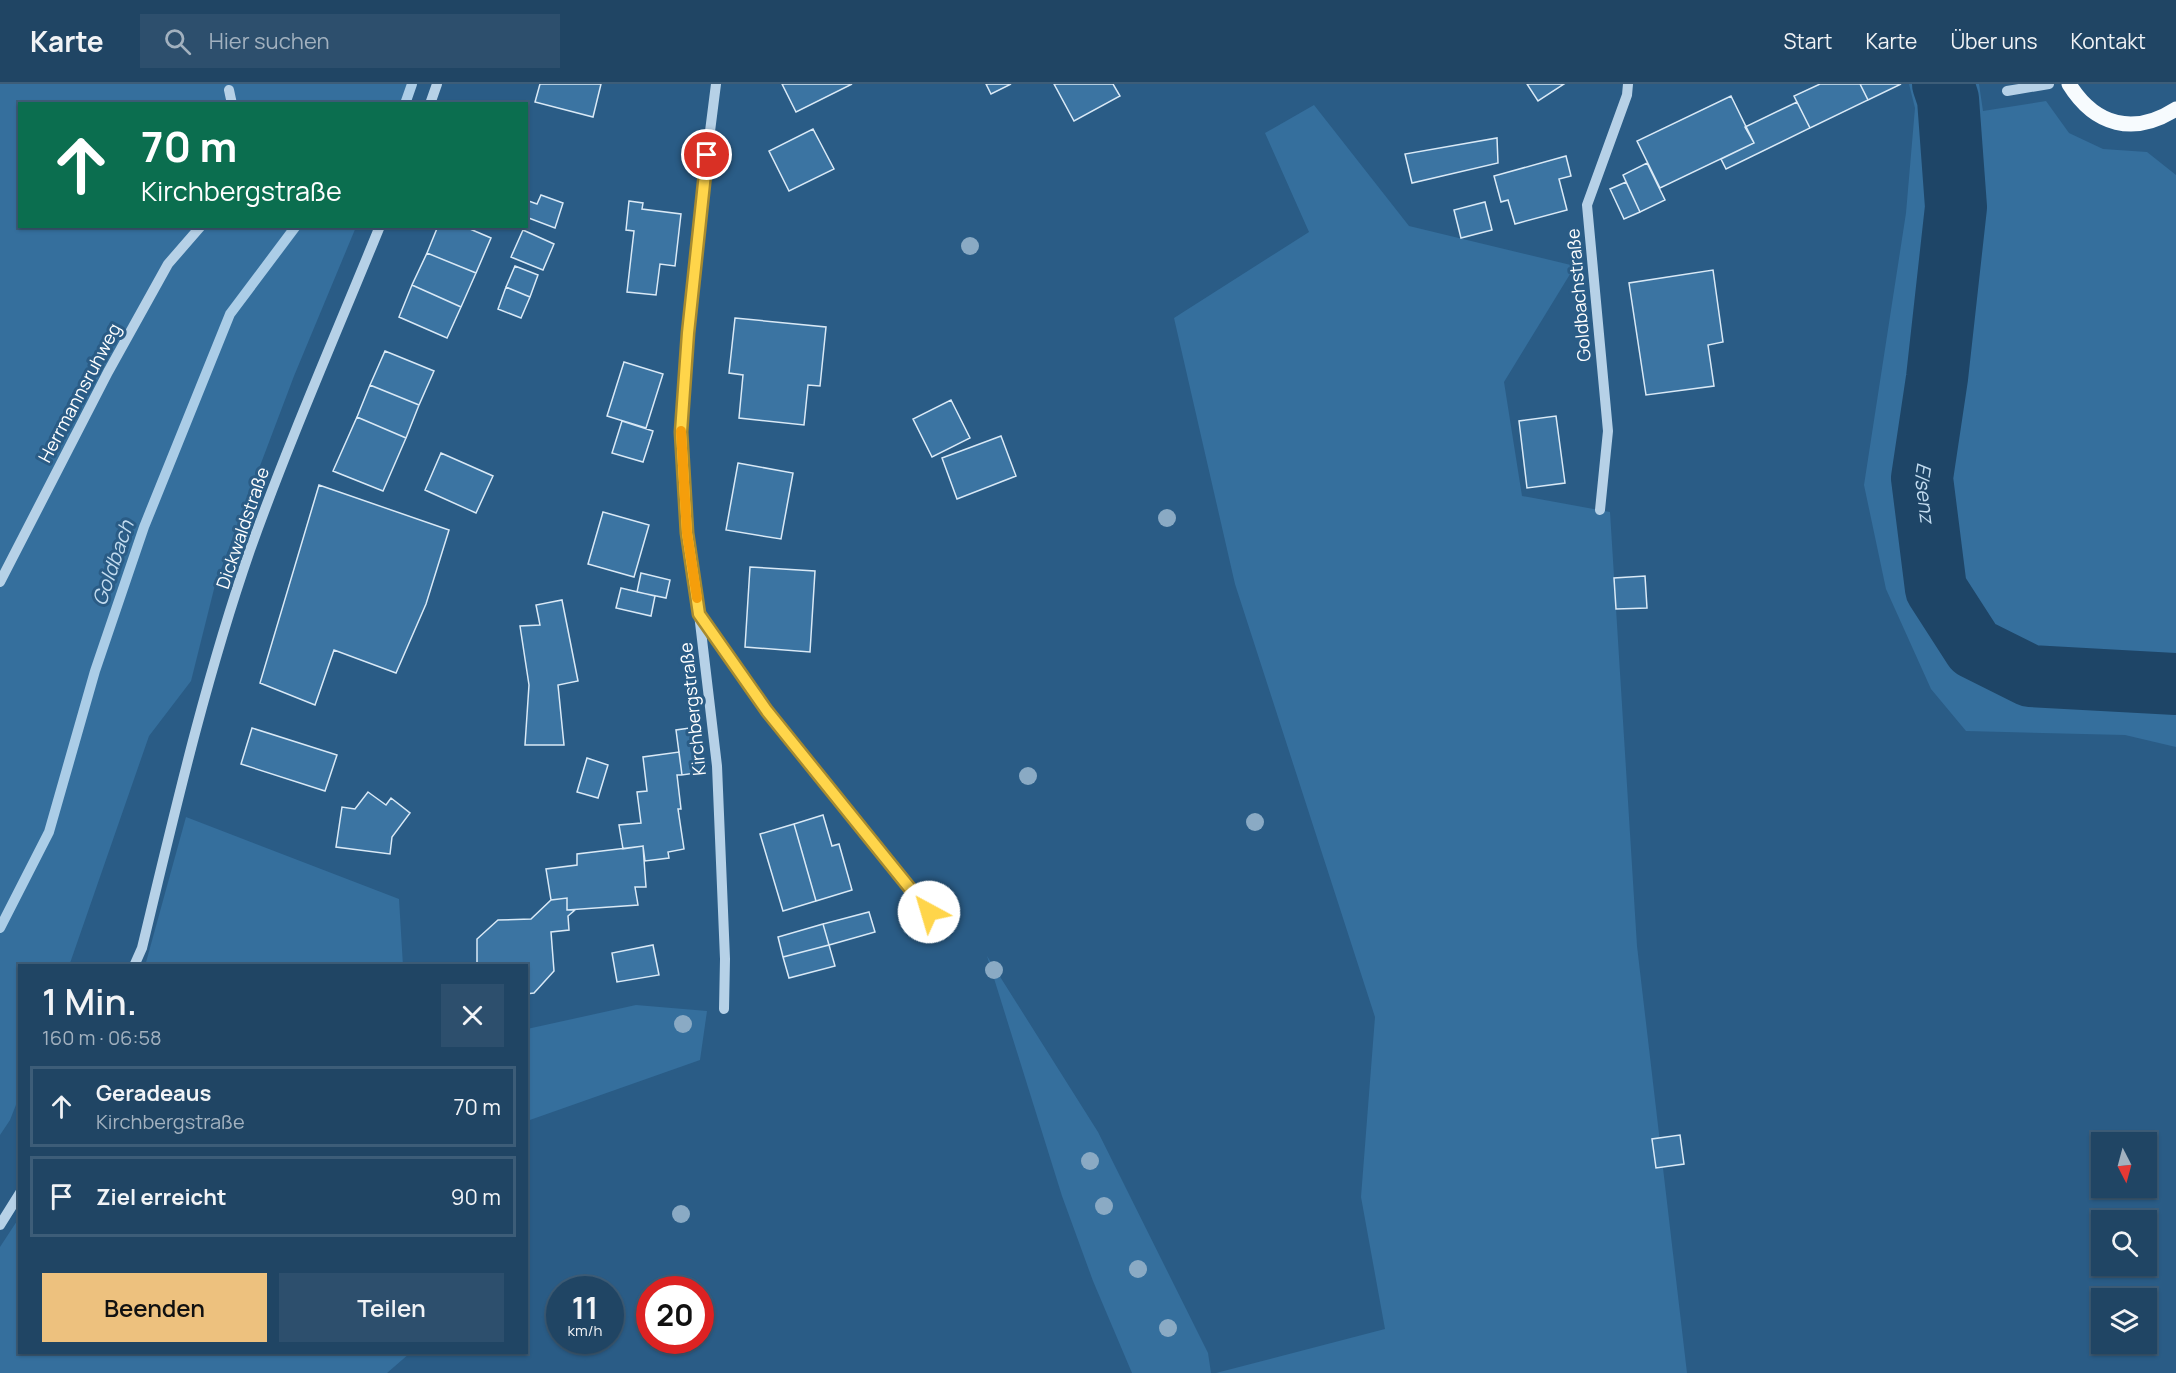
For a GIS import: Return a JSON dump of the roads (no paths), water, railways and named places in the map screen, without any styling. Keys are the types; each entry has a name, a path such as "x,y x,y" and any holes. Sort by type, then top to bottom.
{"main road":[{"path":"2069,84 2079,100 2096,115 2117,123 2140,125 2161,119 2176,109"}],"street":[{"path":"431,102 437,84"},
{"name":"Kirchbergstraße","path":"717,84 698,226 681,432 687,533 717,766 725,959 723,1009"},
{"name":"Goldbachstraße","path":"1599,510 1608,431 1587,205 1627,95 1628,84"},
{"path":"2007,91 2049,84"},
{"path":"230,90 231,102"},
{"name":"Herrmannsruhweg","path":"0,582 108,372 168,264 199,228"},
{"name":"Dickwaldstraße","path":"135,964 142,948 204,698 250,552 291,440 379,228"},
{"path":"699,614 767,711 929,912"},
{"path":"0,1225 18,1196"}],"waterway":[{"name":"Goldbach","path":"406,102 412,84"},
{"name":"Elsenz","path":"1943,84 1948,99 1956,207 1937,378 1922,478 1936,589 1974,648 2030,676 2176,684"},
{"name":"Goldbach","path":"0,928 49,832 95,671 144,527 230,314 294,228"}]}
